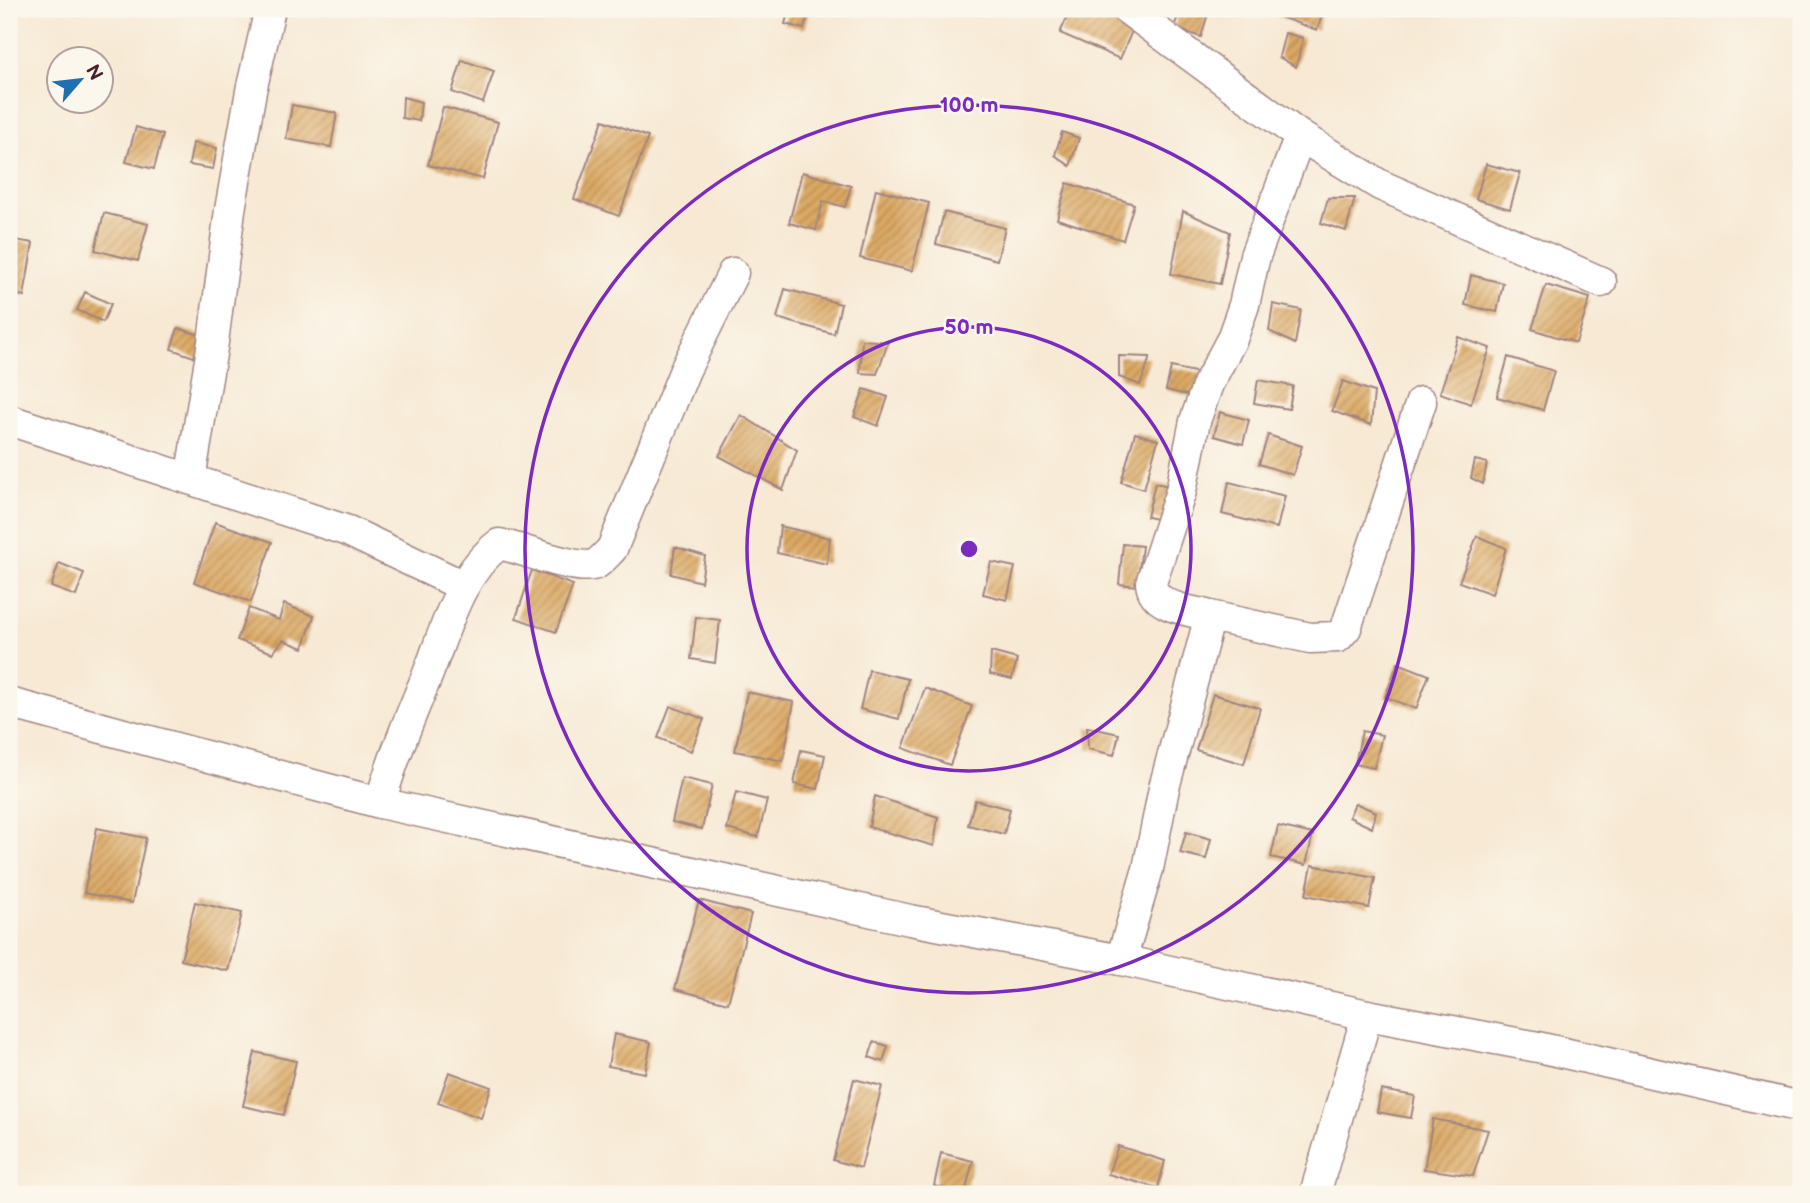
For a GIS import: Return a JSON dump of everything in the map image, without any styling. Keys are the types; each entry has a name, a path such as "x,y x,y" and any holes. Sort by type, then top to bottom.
{"street":[{"path":"190,479 230,210 251,92 270,9"},
{"path":"1127,9 1300,136 1380,185 1601,282"},
{"path":"1300,136 1255,256 1244,305 1232,339 1208,384 1195,421 1181,491 1151,583 1152,591 1158,599 1210,615 1310,638 1338,637 1346,628 1421,402"},
{"path":"380,803 393,759 463,586 475,567 499,544 576,567 596,564 612,549 685,370 733,273"},
{"path":"9,420 348,531 463,586"},
{"path":"1121,960 1148,869 1164,789 1210,615"},
{"path":"9,703 380,803 910,920 1121,960 1367,1015 1538,1047 1801,1107"},
{"path":"1315,1194 1367,1015"}],"building":[{"path":"789,9 810,9 804,29 785,24"},
{"path":"1071,9 1100,9 1135,24 1120,59 1060,33"},
{"path":"1180,9 1209,10 1201,37 1174,28"},
{"path":"1276,9 1324,10 1317,30 1274,15"},
{"path":"1285,33 1303,38 1296,67 1279,57"},
{"path":"462,60 494,71 483,103 452,92"},
{"path":"403,97 421,102 419,121 402,118"},
{"path":"292,105 337,113 331,147 286,139"},
{"path":"443,107 498,122 483,179 428,165"},
{"path":"603,120 648,137 619,216 574,199"},
{"path":"136,127 163,135 154,169 126,162"},
{"path":"1062,132 1079,138 1070,166 1055,155"},
{"path":"193,143 217,148 213,169 189,165"},
{"path":"1486,164 1520,173 1510,209 1476,199"},
{"path":"802,172 851,186 845,207 823,201 816,230 789,223"},
{"path":"1067,183 1134,204 1123,240 1057,219"},
{"path":"876,189 929,203 912,271 860,258"},
{"path":"1328,198 1355,198 1346,231 1321,223"},
{"path":"1183,211 1230,232 1220,284 1171,274"},
{"path":"944,212 1005,228 997,260 936,244"},
{"path":"104,213 148,224 138,261 95,250"},
{"path":"9,239 33,243 24,296 9,293"},
{"path":"1471,275 1503,283 1497,312 1465,305"},
{"path":"1546,285 1590,298 1576,343 1532,329"},
{"path":"785,289 841,304 834,334 777,318"},
{"path":"85,292 111,304 103,322 77,310"},
{"path":"1273,304 1301,310 1295,344 1269,331"},
{"path":"178,328 209,338 202,360 171,349"},
{"path":"1458,337 1490,348 1471,404 1440,393"},
{"path":"862,340 888,342 877,374 860,373"},
{"path":"1119,356 1150,357 1140,385 1119,377"},
{"path":"1508,357 1554,371 1543,410 1497,397"},
{"path":"1171,367 1204,374 1199,398 1166,390"},
{"path":"1258,380 1293,386 1289,409 1254,403"},
{"path":"1343,381 1374,392 1371,425 1332,411"},
{"path":"864,389 888,397 878,426 854,417"},
{"path":"1220,412 1249,420 1243,444 1214,436"},
{"path":"741,415 797,450 783,490 719,456"},
{"path":"1135,433 1158,440 1144,489 1121,482"},
{"path":"1268,435 1302,446 1293,475 1259,464"},
{"path":"1475,460 1487,463 1483,484 1471,478"},
{"path":"1229,482 1285,496 1277,528 1222,514"},
{"path":"1155,483 1174,487 1166,521 1147,517"},
{"path":"215,522 272,542 251,602 194,582"},
{"path":"780,526 830,538 827,564 777,553"},
{"path":"1477,536 1506,548 1492,594 1459,582"},
{"path":"1123,544 1142,546 1137,586 1119,584"},
{"path":"675,547 705,556 701,582 671,574"},
{"path":"991,562 1015,567 1007,600 983,594"},
{"path":"59,563 84,573 76,596 51,587"},
{"path":"532,570 573,585 556,632 516,618"},
{"path":"284,604 314,616 303,648 283,640 273,653 237,640 249,608 279,620"},
{"path":"696,617 720,620 715,663 691,659"},
{"path":"991,652 1017,659 1012,679 990,674"},
{"path":"1398,663 1429,675 1416,709 1385,697"},
{"path":"869,670 908,679 899,719 860,709"},
{"path":"925,688 972,706 950,765 903,748"},
{"path":"747,692 794,702 783,761 735,751"},
{"path":"1213,694 1260,708 1244,764 1196,750"},
{"path":"670,706 704,719 691,751 658,738"},
{"path":"1087,727 1119,734 1114,755 1088,749"},
{"path":"1362,731 1382,735 1374,768 1355,764"},
{"path":"801,750 825,755 818,789 794,784"},
{"path":"682,778 712,785 702,829 672,822"},
{"path":"736,792 767,800 758,837 727,829"},
{"path":"875,796 938,817 934,846 869,827"},
{"path":"975,800 1010,809 1004,834 968,825"},
{"path":"1355,803 1376,812 1372,828 1349,817"},
{"path":"1278,826 1313,834 1306,865 1271,857"},
{"path":"97,828 146,838 132,903 84,893"},
{"path":"1186,832 1211,839 1206,859 1180,853"},
{"path":"1312,865 1375,878 1369,908 1306,895"},
{"path":"699,900 751,914 728,1003 675,989"},
{"path":"195,902 242,913 228,971 181,960"},
{"path":"614,1034 651,1042 645,1073 608,1066"},
{"path":"874,1042 888,1046 883,1062 869,1057"},
{"path":"255,1052 296,1061 284,1115 243,1106"},
{"path":"449,1072 491,1087 481,1118 438,1103"},
{"path":"854,1079 882,1086 861,1168 833,1160"},
{"path":"1381,1090 1415,1096 1411,1118 1377,1112"},
{"path":"1433,1119 1488,1130 1473,1176 1424,1169"},
{"path":"1118,1146 1165,1161 1158,1188 1108,1174"},
{"path":"941,1153 973,1161 965,1193 934,1186"}]}
